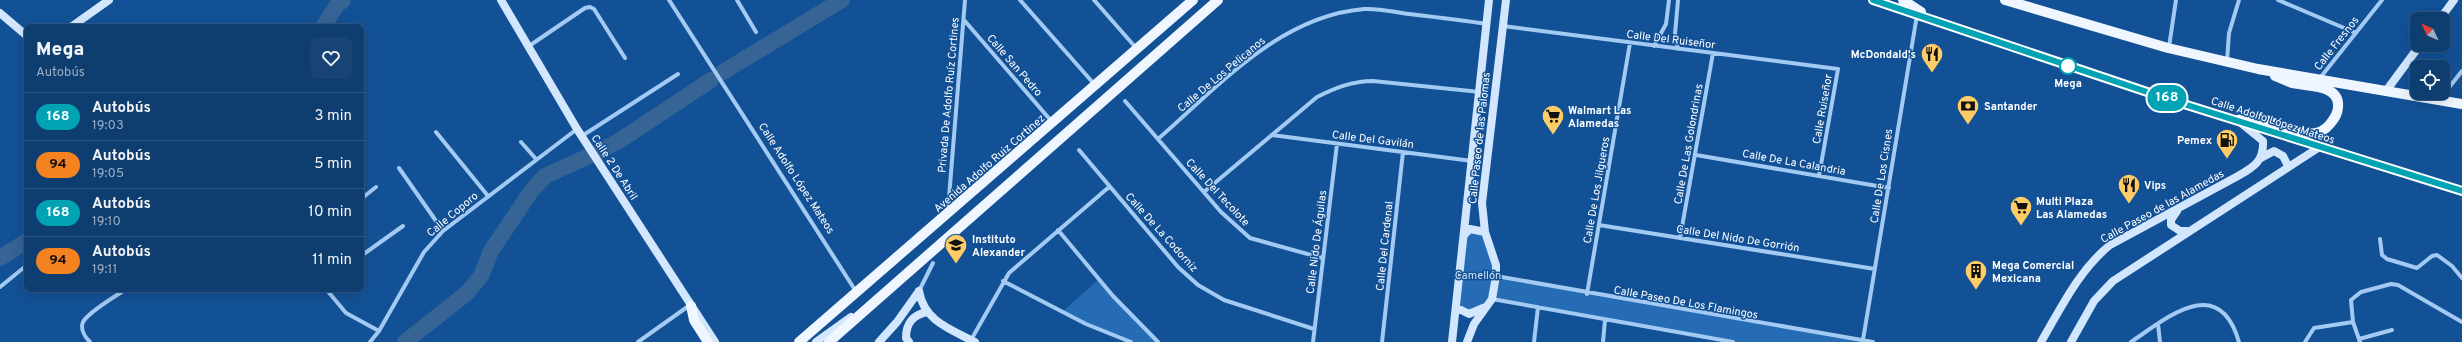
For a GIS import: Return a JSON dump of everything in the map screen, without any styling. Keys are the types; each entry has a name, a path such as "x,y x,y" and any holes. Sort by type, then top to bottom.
{"main road":[{"name":"Avenida Adolfo Ruiz Cortinez","path":"799,342 857,294 1193,0"},
{"path":"829,342 880,298 949,234 1218,0"},
{"name":"Calle Adolfo López Mateos","path":"1873,0 2012,48 2238,120 2318,148 2462,191"},
{"path":"1903,0 1934,20"},
{"path":"2011,1 2168,48 2258,69 2410,95"},
{"path":"2238,120 2255,117 2310,134 2327,128 2335,118 2338,108 2337,98 2326,89 2291,82 2258,69"},
{"path":"2440,100 2462,104"},
{"path":"691,305 694,320 708,342"}],"street":[{"name":"Calle 2 De Abril","path":"501,0 577,129 715,342"},
{"name":"Calle Adolfo López Mateos","path":"669,0 857,294"},
{"path":"737,0 756,32"},
{"name":"Privada De Adolfo Ruíz Cortines","path":"948,215 965,0"},
{"path":"1020,0 1095,86"},
{"path":"1094,0 1137,49"},
{"name":"Calle Paseo de las Palomas","path":"1452,342 1457,308 1489,0"},
{"name":"Calle Paseo de las Palomas","path":"1492,299 1496,276 1496,265 1485,232 1482,203 1506,0"},
{"path":"1654,46 1666,24 1669,0"},
{"path":"1678,0 1675,34 1678,49"},
{"path":"2168,48 2176,0"},
{"path":"2226,61 2229,33 2239,0"},
{"path":"2278,0 2356,33"},
{"name":"Calle Fresnos","path":"2320,79 2382,0"},
{"path":"2445,12 2454,0"},
{"path":"75,24 106,1"},
{"path":"529,46 585,8 590,7 594,9 625,58"},
{"name":"Calle De Los Pelicanos","path":"1158,139 1252,57 1282,36 1309,22 1342,12 1366,9 1487,24"},
{"path":"0,13 24,33"},
{"name":"Calle De Los Cisnes","path":"1862,340 1889,188 1917,15"},
{"name":"Calle San Pedro","path":"964,20 1053,123"},
{"name":"Calle Del Ruiseñor","path":"1503,26 1838,69"},
{"name":"Calle De Los Jilgueros","path":"1587,294 1630,43"},
{"name":"Calle De Las Golondrinas","path":"1680,238 1696,155 1713,52"},
{"path":"2386,91 2415,52"},
{"name":"Calle Ruiseñor","path":"1819,176 1838,69"},
{"path":"2450,87 2462,71"},
{"path":"582,136 678,74"},
{"path":"1204,192 1317,97 1356,81 1389,82 1480,92"},
{"name":"Calle Del Tecolote","path":"1125,101 1234,225 1250,238 1322,258"},
{"path":"2238,120 2262,141 2261,158"},
{"name":"Calle Coporo","path":"370,342 379,331 424,252 442,231 577,129"},
{"path":"436,132 488,196"},
{"name":"Calle Del Gavilán","path":"1272,135 1472,161"},
{"path":"521,142 536,159"},
{"name":"Calle Nido De Águilas","path":"1313,342 1337,144"},
{"path":"2071,342 2087,312 2103,289 2188,231 2318,148"},
{"name":"Calle De La Codorniz","path":"1078,150 1178,267 1198,285 1224,300 1314,328"},
{"path":"2261,158 2274,151 2283,156 2288,166"},
{"name":"Calle Del Cardenal","path":"1382,342 1403,152"},
{"name":"Calle De La Calandria","path":"1696,155 1889,188"},
{"name":"Calle Paseo de las Alamedas","path":"2041,342 2080,277 2098,255 2110,245 2179,209 2248,170 2261,158"},
{"path":"399,168 442,231"},
{"path":"364,197 376,187"},
{"path":"919,291 921,303 927,312 947,328 973,341 1003,281 1016,265 1109,187"},
{"path":"2179,209 2173,215 2171,225 2180,231 2188,231"},
{"name":"Calle Del Nido De Gorrión","path":"1599,224 1875,269"},
{"path":"364,254 403,226"},
{"path":"1464,235 1470,229 1485,232"},
{"path":"1058,230 1113,296 1158,342"},
{"path":"2380,239 2382,255 2387,259 2417,268 2432,256 2437,255 2452,266 2462,278"},
{"path":"879,342 897,322 919,291 933,264"},
{"path":"0,287 24,267"},
{"name":"Calle Paseo De Los Flamingos","path":"1496,276 1587,294 1873,342"},
{"path":"1003,281 1086,324 1131,342"},
{"path":"2392,330 2360,340 2353,322 2351,300 2361,292 2391,284 2398,284 2462,322"},
{"path":"90,342 82,329 83,322 122,292"},
{"path":"328,292 346,313 379,331"},
{"path":"816,342 880,298"},
{"path":"1467,342 1474,324 1492,299 1733,342"},
{"path":"2131,342 2181,309 2205,304 2218,308 2228,317 2239,342"},
{"path":"638,342 691,305"},
{"path":"1457,308 1469,314 1485,307"},
{"path":"1534,342 1538,307"},
{"path":"909,342 906,338 909,323 913,318 927,312"},
{"path":"1603,342 1605,320"},
{"path":"2305,342 2310,332 2321,326 2353,322"},
{"path":"2158,324 2160,342"}],"green space":[{"name":"Camellón","path":"1467,231 1485,232 1496,276 1873,342 1734,342 1492,299 1476,313 1457,308"},
{"path":"1099,279 1158,342 1131,342 1062,312"}],"waterway":[{"path":"325,24 337,5 343,0"},
{"path":"723,72 842,0"},
{"path":"598,152 619,141 711,80"},
{"path":"405,342 467,293 481,276 491,251 532,190 545,176 589,156"},
{"path":"0,258 24,243"}],"bus line":[{"name":"168","path":"1873,0 2012,48 2174,101 2238,120 2318,148 2445,188 2462,191"}],"place":[{"name":"Mega","path":"2068,66"},
{"name":"McDondald's","path":"1932,74"},
{"name":"Santander","path":"1968,126"},
{"name":"Walmart Las Alamedas","path":"1553,136"},
{"name":"Pemex","path":"2227,160"},
{"name":"Vips","path":"2129,204"},
{"name":"Multi Plaza Las Alamedas","path":"2021,226"},
{"name":"Instituto Alexander","path":"956,264"},
{"name":"Mega Comercial Mexicana","path":"1976,290"}]}
